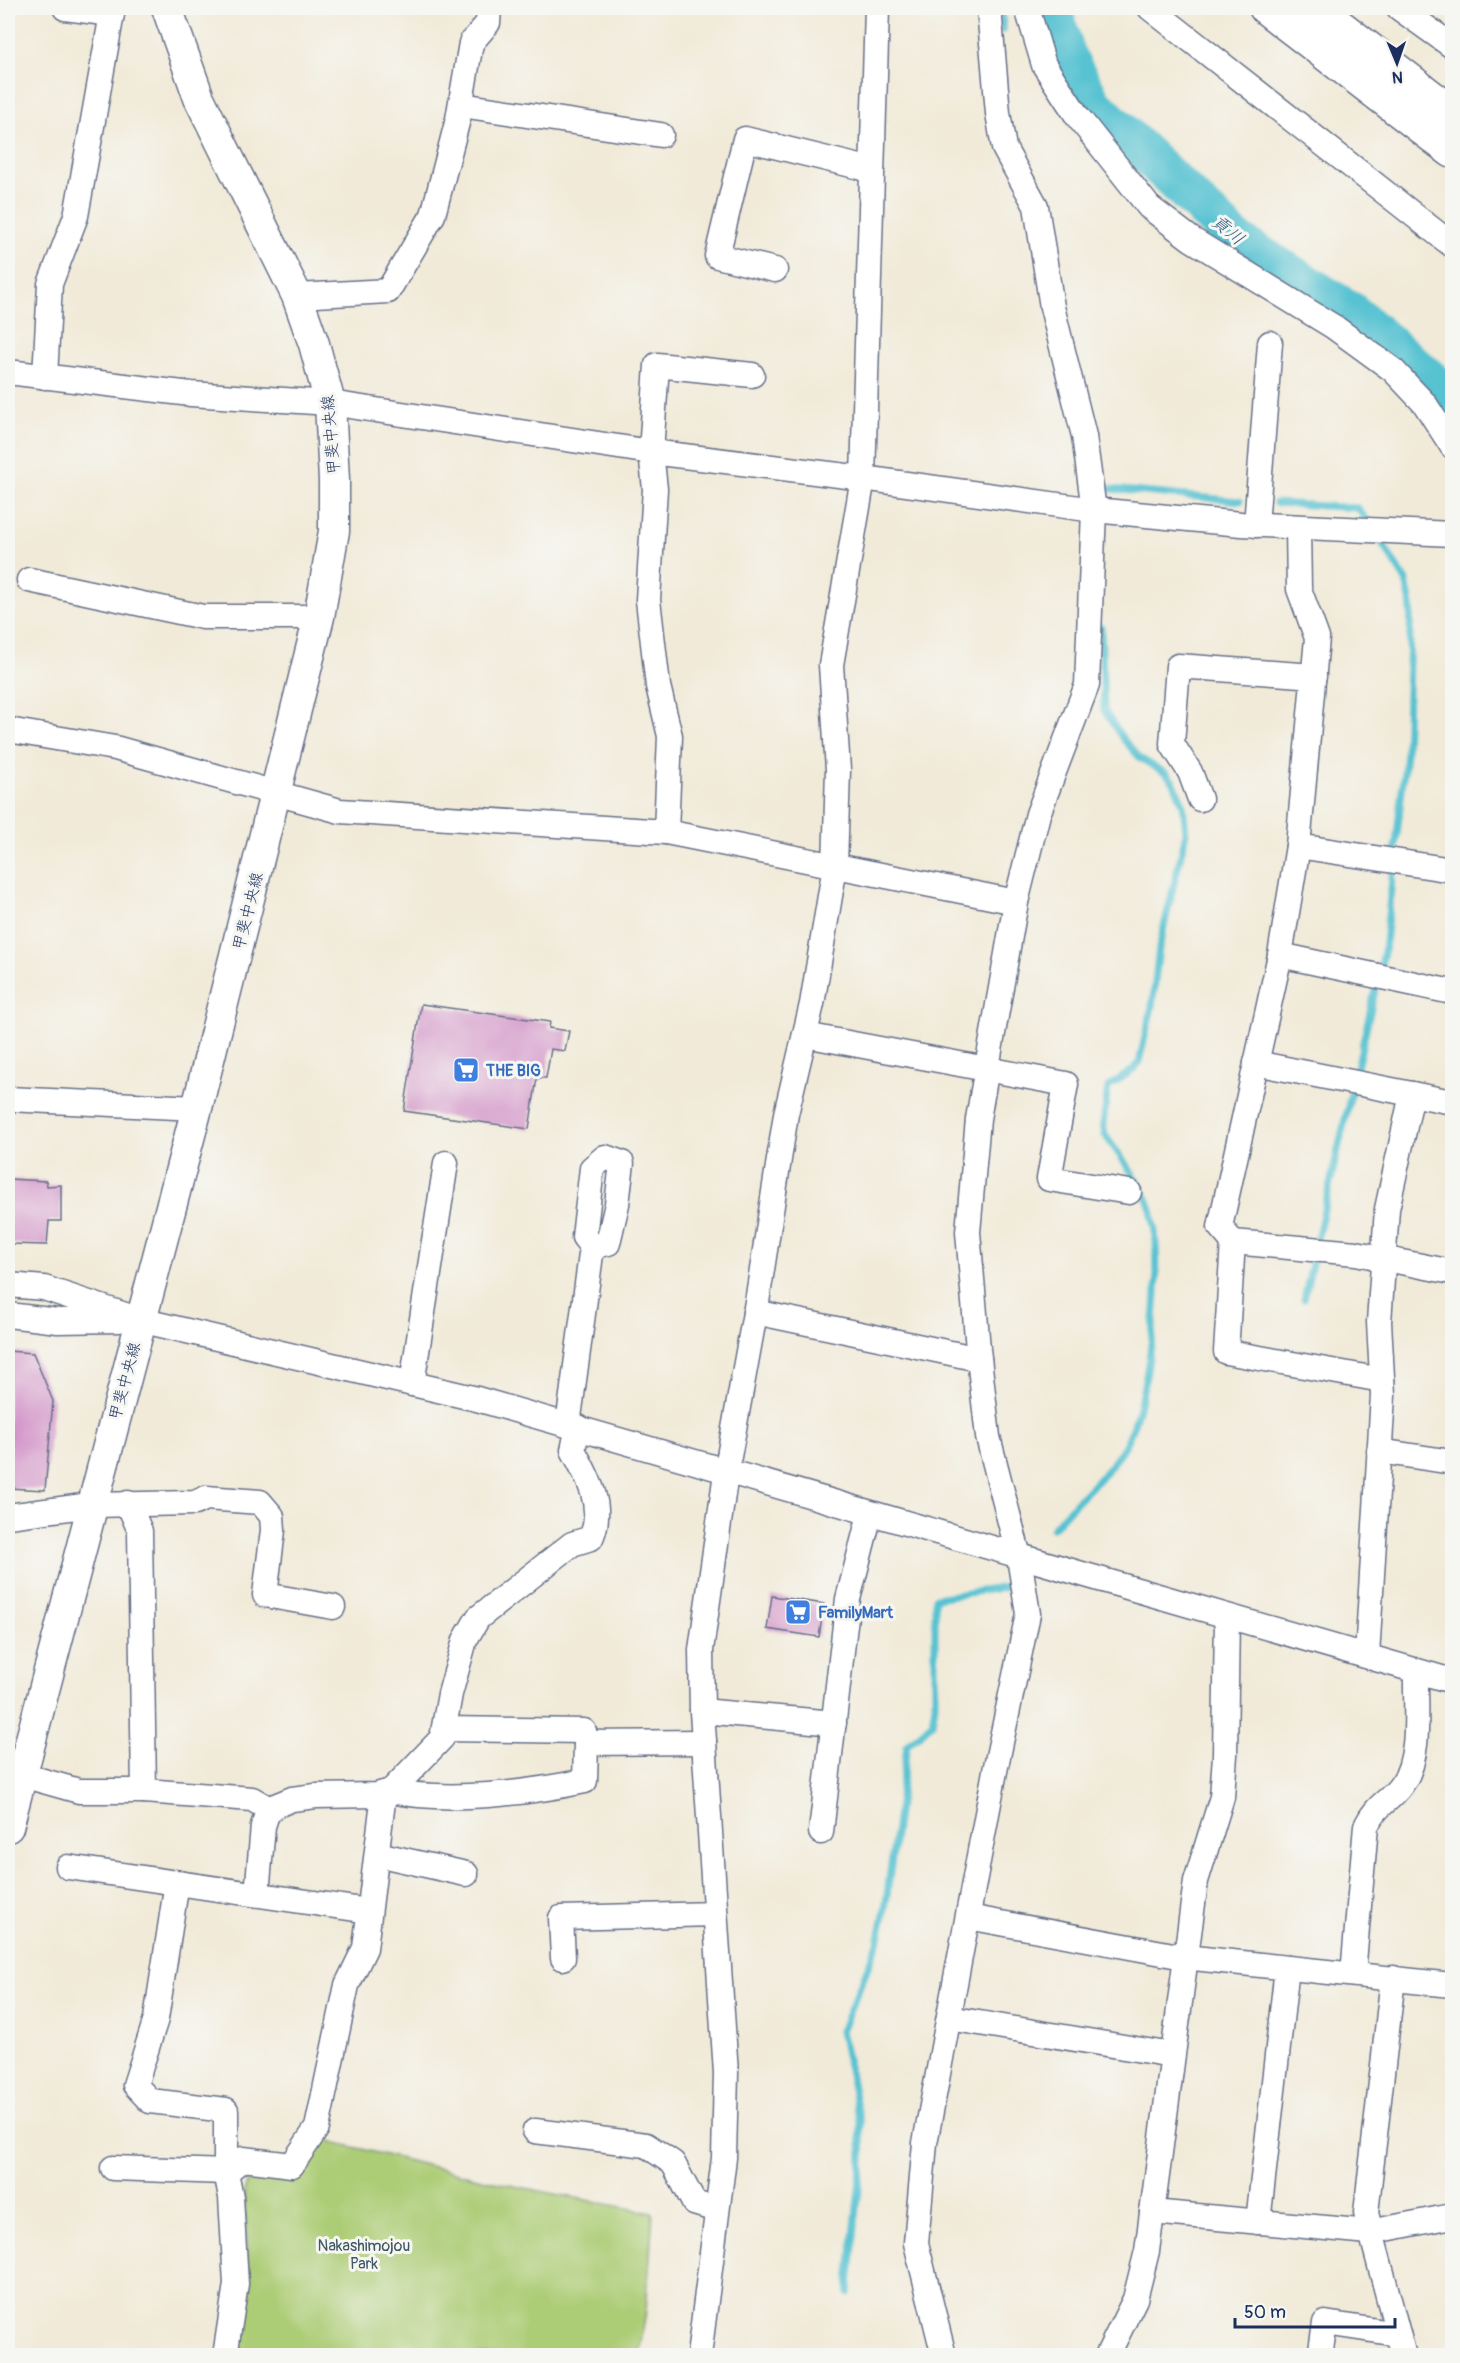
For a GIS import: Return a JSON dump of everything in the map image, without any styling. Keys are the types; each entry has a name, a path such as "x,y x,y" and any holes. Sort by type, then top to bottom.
{"highway":[{"path":"1266,8 1452,152"},
{"path":"1316,8 1452,113"}],"main road":[{"name":"甲斐中央線","path":"8,1827 14,1773 92,1505 197,1108 276,794 319,617 334,531 330,403 297,296 199,98 167,8"}],"street":[{"path":"45,377 50,284 76,216 113,11 65,8"},
{"path":"297,296 388,291 433,215 461,105 471,43 488,23 489,8"},
{"path":"699,2355 724,2158 726,2073 702,1711 701,1650 726,1473 755,1312 786,1114 805,1035 835,866 838,770 831,665 863,478 877,8"},
{"path":"1150,8 1452,245"},
{"path":"1398,8 1452,46"},
{"path":"944,2355 916,2243 925,2143 1028,1614 1019,1557 988,1437 968,1232 978,1119 1016,902 1038,814 1087,686 1102,511 1052,307 1036,206 1004,148 998,113 990,15 1023,11 1044,64 1078,117 1149,207 1191,239 1334,327 1393,370 1425,404 1452,446"},
{"path":"461,105 661,135"},
{"path":"775,270 717,256 745,139 872,170"},
{"path":"1256,525 1270,343"},
{"path":"666,832 670,736 658,687 648,600 654,489 651,452 657,365 752,375"},
{"path":"8,372 191,394 330,403 651,452 1102,511 1256,525 1452,534"},
{"path":"1298,527 1299,589 1317,638 1298,846 1280,955 1220,1227 1233,1242 1330,1250 1452,1272"},
{"path":"29,580 203,617 319,617"},
{"path":"1200,799 1190,771 1172,744 1178,666 1314,676"},
{"path":"8,730 116,748 340,811 666,832 1016,902"},
{"path":"1298,846 1452,870"},
{"path":"1280,955 1452,992"},
{"path":"805,1035 987,1067 1066,1084 1049,1179 1129,1192"},
{"path":"1256,1063 1452,1102"},
{"path":"1368,1656 1382,1380 1379,1322 1384,1258 1388,1209 1412,1094"},
{"path":"8,1099 197,1108"},
{"path":"412,1384 446,1163"},
{"path":"1233,1242 1226,1352 1382,1380"},
{"path":"113,2168 226,2172 243,2159 292,2165 317,2127 335,2033 347,1985 365,1948 377,1854 388,1792 442,1738 450,1694 465,1640 478,1618 572,1544 591,1538 597,1525 593,1489 573,1450 573,1426 592,1247"},
{"path":"8,1285 44,1288 140,1320 412,1384 573,1426 726,1473 1452,1681"},
{"path":"755,1312 979,1359"},
{"path":"8,1315 58,1321 140,1320"},
{"path":"1379,1451 1452,1462"},
{"path":"8,1516 92,1505 195,1503 206,1498 260,1502 272,1516 273,1530 265,1595 333,1607"},
{"path":"128,1503 140,1531 144,1791"},
{"path":"822,1832 848,1599 870,1514"},
{"path":"1107,2355 1136,2299 1148,2251 1184,1957 1196,1881 1222,1797 1226,1755 1227,1617"},
{"path":"1353,1974 1366,1826 1373,1810 1402,1785 1413,1763 1416,1671"},
{"path":"702,1711 834,1722"},
{"path":"257,1894 263,1826 267,1814 271,1810 300,1798 388,1792 419,1797 540,1791 585,1781 584,1731 444,1729"},
{"path":"586,1743 704,1742"},
{"path":"14,1773 79,1791 144,1791 252,1799 271,1810"},
{"path":"377,1854 466,1874"},
{"path":"68,1867 369,1911"},
{"path":"177,1882 156,2019 135,2085 150,2101 226,2110 226,2172 231,2197 236,2284 225,2355"},
{"path":"563,1958 561,1918 715,1914"},
{"path":"968,1917 1184,1957 1452,1984"},
{"path":"1258,2222 1287,1968"},
{"path":"1393,1978 1366,2213 1401,2345"},
{"path":"949,2018 1172,2055"},
{"path":"535,2131 646,2145 673,2163 694,2203 717,2210"},
{"path":"1152,2212 1370,2232 1452,2216"},
{"path":"1320,2355 1326,2324 1401,2345"}],"green space":[{"name":"Nakashimojou Park","path":"321,2139 494,2182 653,2213 646,2311 639,2355 236,2356 249,2281 244,2191 252,2170 299,2177"}],"building":[{"path":"421,1004 550,1022 549,1028 569,1031 565,1051 551,1049 546,1078 537,1078 529,1129 404,1111"},
{"path":"8,1179 46,1181 47,1186 61,1185 61,1221 49,1221 47,1245 8,1244"},
{"path":"8,1351 33,1353 53,1401 45,1490 8,1488"},
{"path":"772,1596 824,1604 819,1637 767,1629"}],"waterway":[{"path":"1002,8 1003,30"},
{"name":"貢川","path":"1052,8 1067,57 1093,104 1235,239 1351,311 1433,381 1452,408"},
{"path":"1013,133 1016,145 1038,185"},
{"path":"1100,488 1240,501"},
{"path":"1276,503 1358,508 1369,524"},
{"path":"1316,1244 1384,952 1406,753 1411,605 1406,581 1377,535"},
{"path":"1053,1528 1103,1475 1120,1452 1127,1441 1143,1390 1154,1320 1156,1250 1153,1221 1143,1191 1105,1135 1103,1124 1108,1087 1133,1070 1139,1062 1152,1007 1159,948 1186,833 1183,804 1174,783 1167,774 1140,758 1123,739 1104,710 1101,627"},
{"path":"1304,1299 1314,1255"},
{"path":"848,2293 862,2160 860,2121 841,2031 878,1943 885,1910 907,1745 932,1724 935,1704 935,1598 1008,1587 1012,1584"}],"place":[{"name":"THE BIG","path":"466,1070"},
{"name":"FamilyMart","path":"798,1612"}]}
